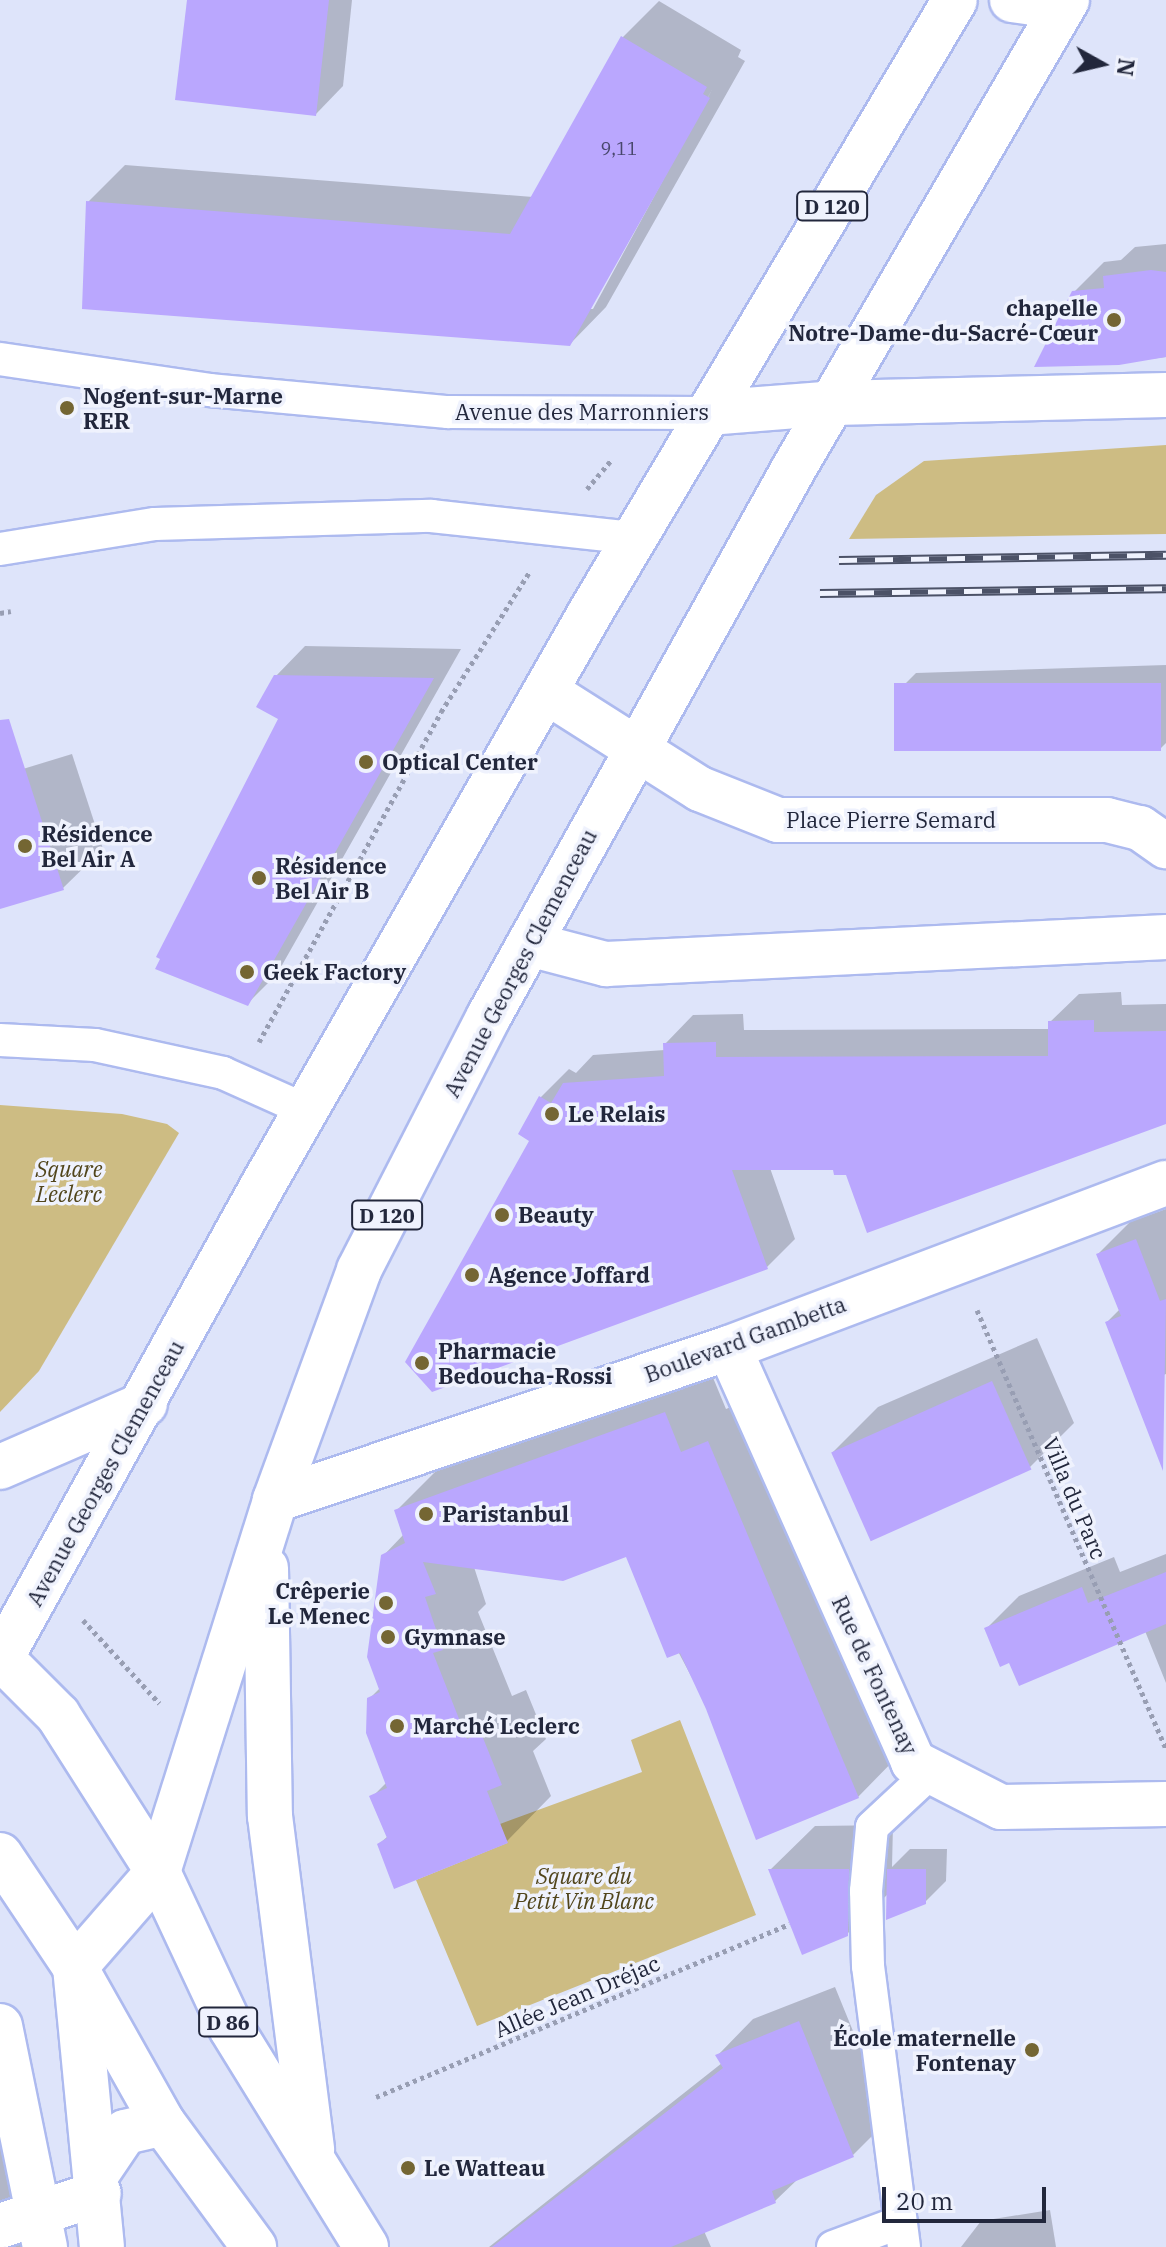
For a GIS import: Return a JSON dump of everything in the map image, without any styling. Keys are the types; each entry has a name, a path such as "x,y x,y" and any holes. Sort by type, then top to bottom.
{"main road":[{"name":"Avenue Georges Clemenceau","path":"0,1658 145,1404 306,1110 635,538 955,0"},
{"path":"1012,0 1064,4"},
{"name":"Avenue Georges Clemenceau","path":"75,1967 158,1872 271,1516 359,1270 529,944 834,403 1064,4"},
{"name":"Avenue des Marronniers","path":"708,413 834,403 1166,395"},
{"name":"Place Pierre Semard","path":"547,692 712,795 778,820 1107,820 1140,828 1166,846"},
{"path":"529,944 606,964 1166,937"},
{"name":"Boulevard Gambetta","path":"271,1516 1166,1183"},
{"name":"Rue de Fontenay","path":"729,1348 913,1762 1001,1807 1166,1804"},
{"path":"0,1467 145,1404"},
{"path":"271,1516 270,1816 314,2163"},
{"name":"D 86","path":"0,1658 58,1715 158,1872 231,2028 366,2247"},
{"path":"0,1855 75,1967 163,2123 254,2247"},
{"path":"75,1967 102,2247"},
{"path":"0,2026 28,2229 98,2182 125,2132 163,2123"}],"lane":[{"name":"Avenue des Marronniers","path":"0,359 209,390 448,412 708,413"},
{"path":"0,549 155,524 431,516 635,538"},
{"path":"0,1040 95,1045 223,1073 306,1110"},
{"path":"833,2247 902,2234 868,1966 866,1891 872,1827 931,1772"}],"path":[{"path":"254,1051 455,687 559,529 606,463 617,455"},
{"path":"0,613 11,611"},
{"name":"Villa du Parc","path":"956,1261 1166,1748"},
{"path":"83,1620 170,1716"},
{"name":"Allée Jean Dréjac","path":"376,2097 789,1924"}],"green space":[{"path":"1166,445 1166,534 849,539 876,495 924,461"},
{"name":"Square Leclerc","path":"0,1105 122,1114 167,1124 179,1133 39,1371 0,1412"},
{"name":"Square du Petit Vin Blanc","path":"680,1720 756,1915 477,2026 416,1880 507,1843 500,1824 642,1772 631,1740"}],"building":[{"path":"187,0 329,0 316,116 175,100"},
{"path":"621,36 707,87 703,94 710,98 570,346 82,309 86,201 510,234"},
{"name":"chapelle Notre-Dame-du-Sacré-Cœur","path":"1151,270 1166,272 1166,357 1119,365 1034,367 1072,291 1104,288 1103,276"},
{"name":"Résidence Bel Air B","path":"274,675 434,678 248,1006 155,969 160,959 156,957 278,719 256,707"},
{"path":"894,683 1161,683 1161,751 894,751"},
{"name":"Résidence Bel Air A","path":"9,719 64,890 0,909 0,720"},
{"path":"1094,1020 1094,1032 1166,1031 1166,1124 867,1233 846,1175 834,1175 833,1170 732,1170 768,1269 432,1392 405,1362 529,1141 518,1134 539,1096 551,1103 563,1083 664,1076 663,1043 716,1042 716,1057 1048,1056 1048,1021"},
{"path":"1136,1239 1160,1301 1166,1299 1163,1471 1105,1322 1121,1316 1096,1254"},
{"path":"992,1381 1031,1470 871,1541 831,1453"},
{"path":"665,1412 681,1452 708,1441 859,1798 756,1840 706,1709 680,1653 667,1658 626,1557 563,1581 423,1562 436,1594 425,1597 443,1650 433,1653 467,1739 481,1733 502,1785 487,1791 508,1843 394,1889 377,1844 387,1838 369,1796 387,1788 366,1733 367,1698 380,1692 367,1657 381,1555 405,1543 394,1510"},
{"path":"1166,1572 1166,1624 1019,1686 1009,1663 1000,1667 984,1628 1082,1587 1088,1603"},
{"path":"768,1869 849,1869 848,1936 802,1955"},
{"path":"887,1869 926,1869 926,1904 886,1920"},
{"path":"799,2021 854,2157 772,2191 776,2203 671,2247 492,2247 723,2068 715,2055"}],"railway":[{"path":"839,560 1166,555"},
{"path":"820,593 1166,588"}],"place":[{"name":"chapelle Notre-Dame-du-Sacré-Cœur","path":"1114,320"},
{"name":"Nogent-sur-Marne RER","path":"67,408"},
{"name":"Optical Center","path":"366,762"},
{"name":"Résidence Bel Air A","path":"25,846"},
{"name":"Résidence Bel Air B","path":"259,878"},
{"name":"Geek Factory","path":"247,972"},
{"name":"Le Relais","path":"552,1114"},
{"name":"Beauty","path":"502,1215"},
{"name":"Agence Joffard","path":"472,1275"},
{"name":"Pharmacie Bedoucha-Rossi","path":"422,1363"},
{"name":"Paristanbul","path":"426,1514"},
{"name":"Crêperie Le Menec","path":"386,1603"},
{"name":"Gymnase","path":"388,1637"},
{"name":"Marché Leclerc","path":"397,1726"},
{"name":"École maternelle Fontenay","path":"1032,2050"},
{"name":"Le Watteau","path":"408,2168"}]}
